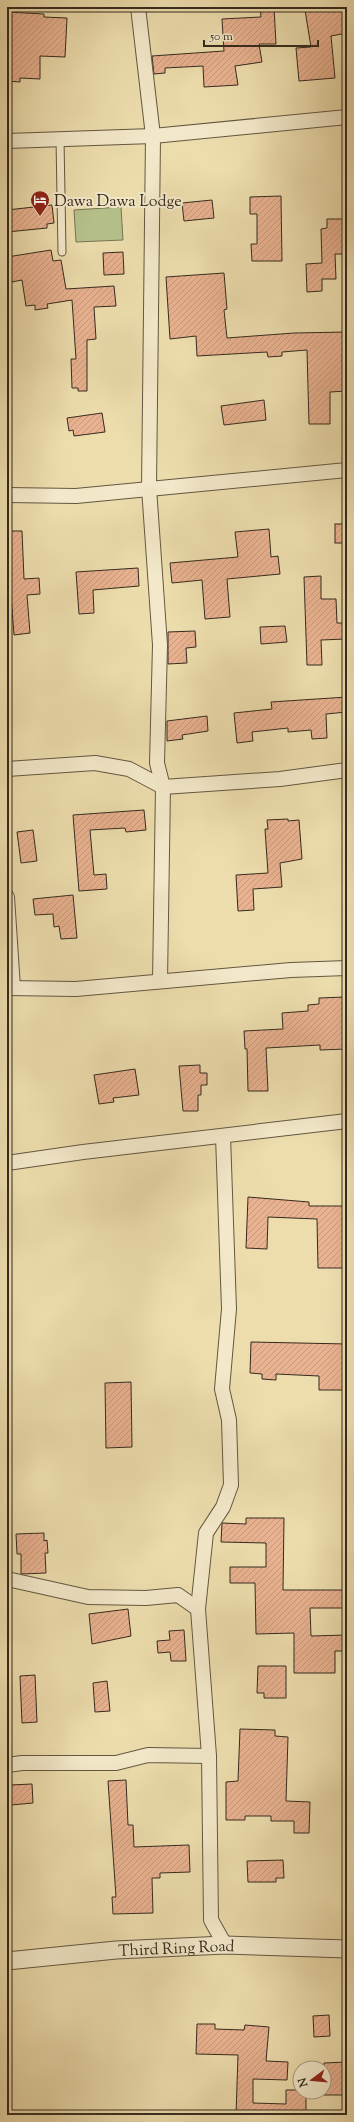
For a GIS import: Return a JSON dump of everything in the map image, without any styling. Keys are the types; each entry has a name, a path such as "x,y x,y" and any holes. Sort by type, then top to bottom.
{"street":[{"path":"138,7 153,136 149,488 160,645 157,763 163,787 160,981"},
{"path":"7,141 153,136 347,117"},
{"path":"7,495 76,496 347,470"},
{"path":"7,769 95,763 129,769 163,787 280,779 347,770"},
{"path":"7,897 10,988 76,989 291,970 347,968"},
{"path":"7,1163 83,1152 347,1121"},
{"path":"223,1136 229,1309 222,1389 229,1420 231,1485 223,1507 206,1532 198,1609 209,1756 211,1920 225,1946"},
{"path":"7,1579 88,1597 146,1598 178,1595 198,1609"},
{"path":"7,1765 22,1763 116,1763 148,1755 209,1756"},
{"name":"Third Ring Road","path":"7,1961 116,1950 225,1946 347,1949"}],"lane":[{"path":"60,139 62,252"}],"green space":[{"path":"121,207 123,240 76,242 74,210"}],"building":[{"path":"260,7 274,7 276,44 259,44 262,62 235,66 238,85 204,87 203,66 165,68 165,73 154,74 152,56 224,51 222,19 261,17"},
{"path":"323,7 347,7 347,33 331,36 335,78 299,81 296,48 311,47 305,10"},
{"path":"7,12 44,14 44,17 67,18 65,57 40,56 40,79 20,78 20,82 7,81"},
{"path":"281,196 282,261 252,261 251,244 257,244 257,214 250,214 250,197"},
{"path":"212,200 214,218 184,221 182,203"},
{"path":"52,205 54,223 47,224 47,228 7,232 7,210"},
{"path":"327,219 347,219 347,254 335,254 336,279 322,279 322,291 307,292 306,264 322,263 321,229 327,228"},
{"path":"51,250 53,261 61,260 66,289 114,286 116,306 94,307 96,339 87,340 87,391 78,391 78,388 72,388 71,359 76,359 72,300 47,304 48,308 35,310 35,305 26,306 22,280 7,283 7,257"},
{"path":"123,252 124,274 104,275 103,253"},
{"path":"224,273 227,309 224,310 227,338 294,333 347,332 347,391 330,392 330,424 309,424 307,350 282,352 282,356 268,357 267,352 197,356 196,336 170,339 166,277"},
{"path":"264,400 266,420 224,425 221,406"},
{"path":"102,413 105,432 74,436 73,430 69,431 67,418"},
{"path":"335,524 347,524 347,543 335,543"},
{"path":"269,529 271,557 278,556 280,574 227,579 230,617 205,619 202,580 172,583 170,563 238,557 235,532"},
{"path":"8,531 22,531 24,579 39,578 40,594 27,595 30,633 14,635"},
{"path":"138,568 139,586 93,590 94,613 79,614 76,572"},
{"path":"321,576 321,599 336,599 337,623 345,623 346,639 321,640 322,665 307,665 304,577"},
{"path":"285,626 287,642 261,644 260,627"},
{"path":"195,631 196,647 186,648 187,663 168,664 168,632"},
{"path":"347,697 347,712 326,714 327,738 312,739 311,730 288,732 288,728 252,732 253,741 237,743 234,713 272,709 271,702"},
{"path":"207,716 208,731 182,735 183,739 167,741 167,721"},
{"path":"144,810 146,830 126,832 125,828 90,830 94,875 106,874 107,889 79,891 73,815"},
{"path":"288,819 288,821 299,820 302,859 280,863 282,887 253,889 254,910 238,911 236,875 268,873 265,829 268,829 267,820"},
{"path":"33,830 37,861 21,863 17,832"},
{"path":"73,895 77,938 61,939 59,926 54,927 53,914 35,915 33,899"},
{"path":"345,997 347,1049 320,1050 320,1045 266,1048 268,1091 248,1091 247,1049 245,1049 244,1031 283,1029 282,1013 308,1011 308,1005 319,1004 319,998"},
{"path":"200,1065 200,1073 207,1073 207,1085 201,1085 201,1095 198,1095 198,1111 183,1111 179,1066"},
{"path":"135,1069 139,1095 113,1098 114,1102 99,1104 94,1075"},
{"path":"248,1197 309,1202 309,1206 347,1206 347,1268 318,1268 317,1219 268,1217 267,1249 246,1248"},
{"path":"251,1342 347,1344 347,1390 319,1390 319,1376 276,1374 276,1380 262,1379 262,1374 250,1373"},
{"path":"131,1382 132,1447 106,1448 105,1383"},
{"path":"246,1518 284,1518 283,1590 345,1590 345,1608 310,1608 311,1636 346,1635 346,1651 335,1651 335,1673 294,1673 294,1633 256,1634 255,1583 230,1583 230,1567 266,1567 266,1543 221,1542 222,1523 246,1524"},
{"path":"44,1533 44,1541 47,1540 48,1553 45,1553 46,1573 21,1574 21,1554 17,1554 16,1534"},
{"path":"128,1609 131,1636 92,1644 89,1614"},
{"path":"184,1630 186,1661 171,1661 170,1652 158,1653 157,1641 170,1640 169,1631"},
{"path":"258,1666 286,1666 286,1698 264,1698 264,1693 257,1693"},
{"path":"35,1675 37,1722 22,1723 20,1676"},
{"path":"107,1681 110,1711 95,1712 93,1683"},
{"path":"240,1729 275,1730 275,1736 288,1737 286,1801 310,1802 309,1833 294,1833 294,1821 271,1821 271,1816 245,1816 245,1820 226,1820 226,1782 238,1781"},
{"path":"126,1780 128,1825 133,1825 134,1847 189,1845 190,1872 160,1873 160,1878 152,1878 153,1913 113,1914 112,1897 116,1897 108,1781"},
{"path":"32,1784 33,1803 11,1805 10,1785"},
{"path":"283,1860 284,1878 276,1878 276,1882 248,1882 247,1861"},
{"path":"329,2015 330,2036 314,2037 313,2016"},
{"path":"197,2024 215,2024 215,2029 244,2030 245,2025 269,2027 266,2061 288,2062 287,2080 253,2079 253,2103 286,2104 286,2090 292,2090 292,2100 306,2100 306,2115 236,2115 238,2055 196,2054"},
{"path":"347,2062 347,2095 332,2095 332,2063"}],"place":[{"name":"Dawa Dawa Lodge","path":"40,217"}]}
